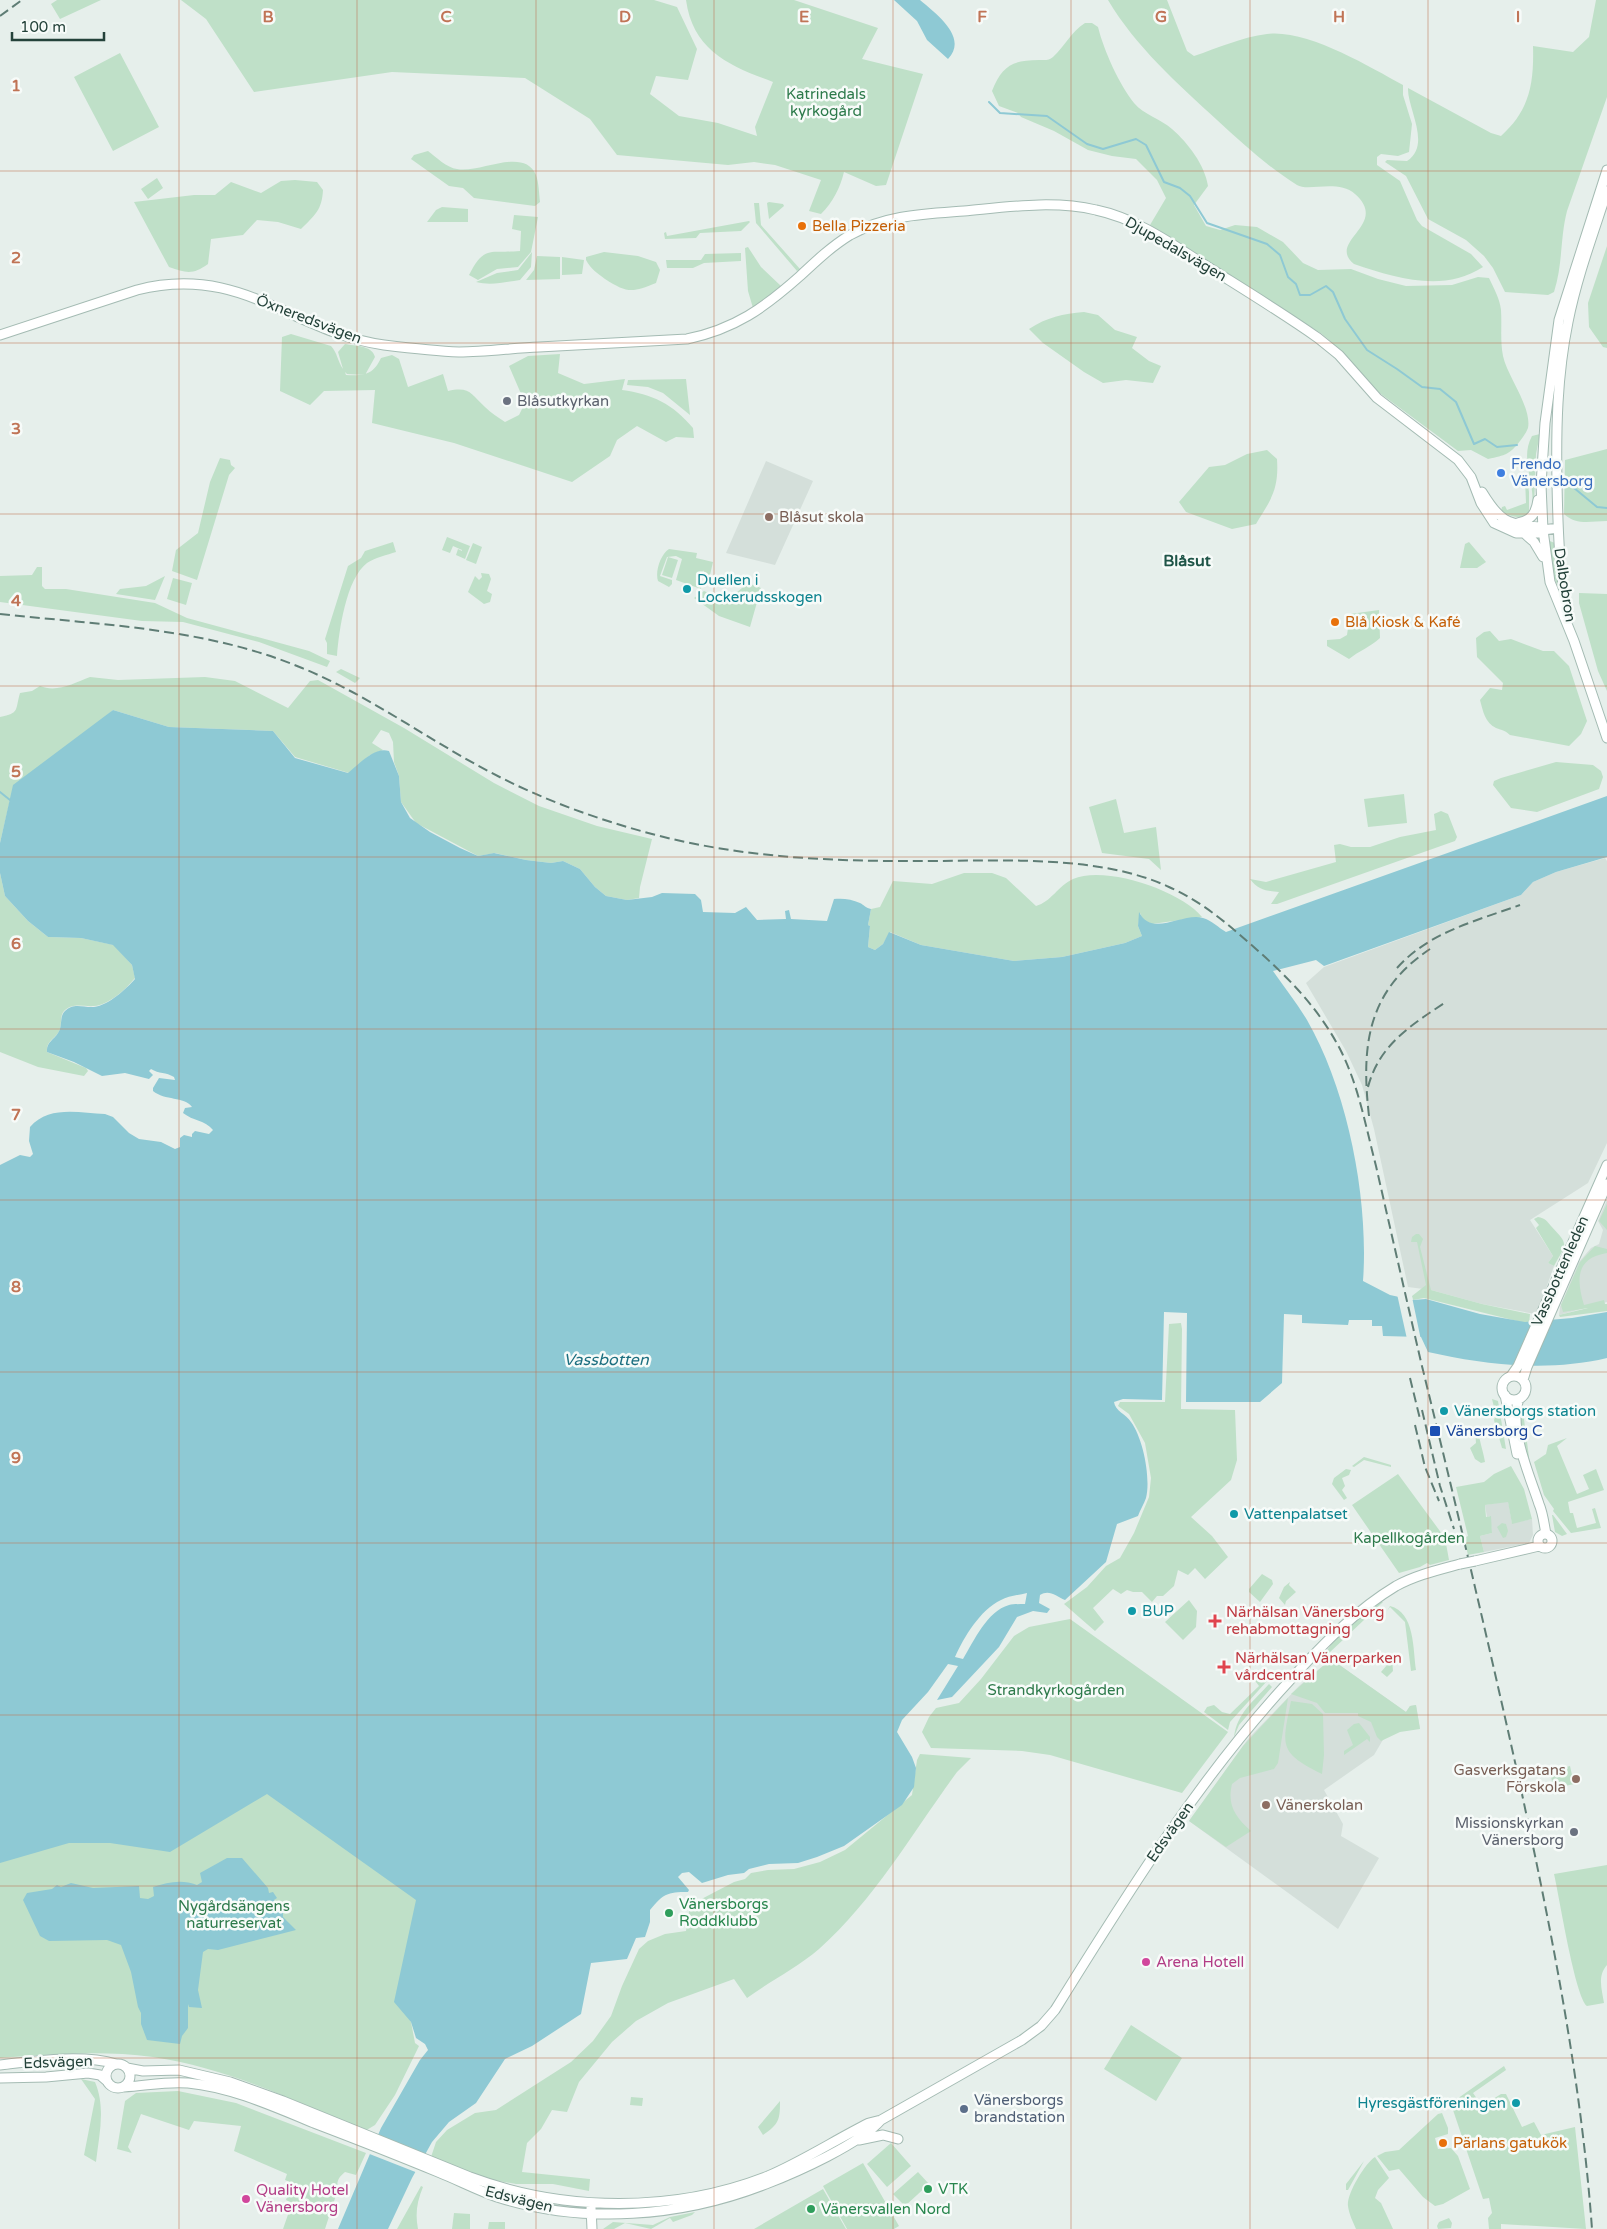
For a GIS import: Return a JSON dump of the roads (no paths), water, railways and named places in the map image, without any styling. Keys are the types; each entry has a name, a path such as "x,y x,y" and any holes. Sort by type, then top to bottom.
{"main road":[{"path":"1513,524 1528,521 1537,509 1541,485 1545,423 1559,320 1607,170"},
{"name":"Dalbobron","path":"1576,646 1562,587 1558,553 1556,423 1561,362 1568,320 1607,191"},
{"name":"Djupedalsvägen","path":"687,339 722,330 749,316 769,303 836,245 878,223 909,216 1042,205 1089,208 1123,218 1151,232 1318,338 1338,355 1377,398 1451,452 1466,469 1476,486 1481,503 1494,523 1503,528 1525,534 1540,533 1543,530 1558,528"},
{"name":"Öxneredsvägen","path":"0,335 137,290 165,284 187,284 217,286 240,292 347,336 405,348 461,352 687,339"},
{"name":"Dalbobron","path":"1541,485 1543,530 1550,582 1576,646 1607,738"},
{"name":"Djupedalsvägen","path":"1476,486 1481,490 1494,512 1513,524 1540,527 1543,530"},
{"path":"1525,534 1539,548 1547,568"},
{"name":"Vassbottenleden","path":"1511,1376 1522,1366 1607,1165"},
{"name":"Vassbottenleden","path":"1542,1320 1607,1184"},
{"name":"Vassbottenleden","path":"1522,1366 1523,1380"},
{"path":"1505,1396 1511,1399 1518,1399 1524,1395 1526,1390 1523,1380 1518,1376 1511,1376 1503,1385 1515,1452 1528,1478"},
{"path":"1518,1399 1516,1415 1520,1446 1528,1478"},
{"name":"Edsvägen","path":"0,2065 72,2060 106,2061 143,2071 179,2070 230,2082 440,2168 497,2187 591,2203 653,2202 703,2195 747,2184 791,2165 868,2123 881,2120 1007,2049 1041,2026 1055,2010 1178,1819 1241,1736 1316,1652 1365,1608 1409,1580 1460,1564 1539,1546 1538,1538 1546,1534 1539,1504 1528,1478"},
{"name":"Edsvägen","path":"107,2081 107,2072 116,2064"},
{"path":"124,2087 130,2080 130,2073 127,2068"},
{"name":"Edsvägen","path":"0,2078 46,2077 88,2073 100,2075 114,2088 174,2083 211,2088 362,2137"},
{"name":"Edsvägen","path":"440,2168 498,2197 544,2207 592,2214 648,2212 707,2202 750,2190 806,2167 874,2128 881,2120"},
{"path":"845,2145 877,2136 886,2135 898,2139"},
{"path":"591,2203 592,2229"}],"water":[{"path":"894,0 920,0 948,26 955,42 953,51 948,59 927,40 917,21"},
{"name":"Vassbotten","path":"113,710 169,727 273,731 295,758 348,773 373,753 384,750 389,751 399,776 401,802 410,818 430,832 478,856 494,853 551,863 563,861 580,869 595,887 606,896 627,900 652,897 662,893 695,894 701,900 703,912 735,913 746,907 757,920 786,919 785,911 789,910 791,919 827,921 834,899 850,900 871,909 868,925 870,926 868,947 875,950 883,944 889,932 921,945 1014,961 1062,957 1125,943 1142,936 1138,926 1139,912 1152,923 1160,924 1186,918 1203,918 1226,932 1607,796 1607,857 1556,872 1533,882 1521,895 1324,966 1316,960 1273,971 1307,1020 1334,1079 1344,1112 1353,1147 1363,1216 1363,1281 1390,1295 1413,1300 1426,1299 1480,1314 1525,1322 1572,1318 1607,1312 1607,1358 1562,1365 1540,1366 1472,1360 1428,1352 1421,1337 1383,1336 1382,1326 1372,1326 1372,1320 1349,1320 1348,1325 1302,1323 1302,1315 1284,1314 1282,1383 1260,1402 1186,1402 1187,1313 1164,1312 1162,1400 1123,1399 1114,1402 1116,1408 1129,1419 1135,1429 1145,1458 1147,1490 1146,1498 1138,1516 1117,1524 1106,1562 1065,1600 1049,1593 1040,1595 1039,1603 1050,1609 1047,1613 1033,1611 1017,1617 999,1647 952,1697 937,1700 958,1666 948,1664 928,1692 902,1720 897,1732 912,1757 916,1768 914,1787 902,1805 844,1846 798,1863 769,1864 749,1869 744,1873 728,1875 702,1883 689,1872 682,1873 678,1877 689,1890 688,1892 670,1893 662,1897 650,1910 650,1922 645,1937 636,1938 627,1959 591,1963 581,2014 532,2046 505,2059 476,2103 449,2122 432,2142 412,2178 388,2229 338,2229 381,2128 420,2060 428,2050 425,2044 416,2038 411,2022 394,2002 416,1900 267,1794 170,1852 110,1843 69,1843 0,1863 0,1165 20,1155 30,1157 33,1154 29,1141 30,1127 38,1120 55,1113 105,1114 113,1117 129,1133 139,1139 161,1142 175,1149 180,1147 180,1138 184,1135 192,1137 195,1131 209,1134 213,1130 206,1124 183,1113 185,1108 192,1107 189,1104 153,1091 159,1078 175,1080 171,1075 151,1069 149,1071 153,1075 149,1079 125,1073 102,1076 74,1062 47,1052 49,1043 59,1030 62,1016 68,1008 100,1006 122,992 135,979 132,965 113,945 81,938 48,937 28,921 5,896 0,873 0,843 13,785","holes":["1027,1593 1025,1604 1009,1605 994,1613 982,1628 963,1659 955,1657 974,1625 993,1604"]},
{"path":"227,1858 242,1858 268,1888 269,1893 273,1892 277,1898 274,1900 279,1908 283,1906 283,1917 296,1930 218,1950 208,1949 203,1952 198,1990 202,2008 189,2007 188,2004 188,2028 182,2036 180,2044 147,2040 141,2024 141,2013 131,1972 121,1945 107,1940 49,1941 40,1936 23,1900 27,1893 52,1889 57,1885 61,1887 71,1883 93,1888 139,1886 140,1898 148,1899 154,1896 153,1887 159,1885 180,1882 197,1885 202,1882 200,1873"}],"waterway":[{"path":"989,102 1000,113 1047,116 1087,144 1103,149 1136,139 1146,145 1164,182 1180,188 1190,196 1207,223 1267,244 1280,255 1288,277 1296,284 1300,295 1310,295 1326,286 1333,292 1345,319 1367,350 1422,387 1440,389 1456,402 1474,444 1485,439 1497,447 1517,445"},
{"path":"1562,478 1597,507 1607,508"},
{"path":"0,792 10,800"}],"railway":[{"path":"0,16 22,0"},
{"path":"0,614 154,630 229,644 266,655 302,668 350,691 490,772 529,791 569,808 652,834 714,848 777,856 872,861 1040,861 1108,868 1139,876 1169,887 1204,907 1236,931 1281,972 1324,1022 1341,1051 1353,1079 1376,1166 1495,1675 1542,1892 1573,2059 1592,2229"},
{"path":"1397,968 1424,945 1438,936 1470,922 1520,905"},
{"path":"1369,1116 1366,1066 1368,1043 1373,1022 1381,1002 1393,983 1409,965 1430,949"},
{"path":"1368,1087 1380,1059 1398,1037 1446,1002"},
{"path":"1410,1378 1420,1419"},
{"path":"1422,1410 1440,1486 1454,1529"},
{"path":"1415,1425 1425,1467 1439,1501"}],"place":[{"name":"Bella Pizzeria","path":"802,226"},
{"name":"Blåsutkyrkan","path":"507,401"},
{"name":"Frendo Vänersborg","path":"1501,473"},
{"name":"Blåsut skola","path":"769,517"},
{"name":"Duellen i Lockerudsskogen","path":"687,589"},
{"name":"Blå Kiosk & Kafé","path":"1335,622"},
{"name":"Vänersborgs station","path":"1444,1411"},
{"name":"Vänersborg C","path":"1435,1431"},
{"name":"Vattenpalatset","path":"1234,1514"},
{"name":"BUP","path":"1132,1611"},
{"name":"Närhälsan Vänersborg rehabmottagning","path":"1215,1621"},
{"name":"Närhälsan Vänerparken vårdcentral","path":"1224,1667"},
{"name":"Gasverksgatans Förskola","path":"1576,1779"},
{"name":"Vänerskolan","path":"1266,1805"},
{"name":"Missionskyrkan Vänersborg","path":"1574,1832"},
{"name":"Vänersborgs Roddklubb","path":"669,1913"},
{"name":"Arena Hotell","path":"1146,1962"},
{"name":"Hyresgästföreningen","path":"1516,2103"},
{"name":"Vänersborgs brandstation","path":"964,2109"},
{"name":"Pärlans gatukök","path":"1443,2143"},
{"name":"VTK","path":"928,2189"},
{"name":"Quality Hotel Vänersborg","path":"246,2199"},
{"name":"Vänersvallen Nord","path":"811,2209"}],"district":[{"name":"Blåsut","path":"1187,561"}],"park label":[{"name":"Katrinedals kyrkogård","path":"826,102"},
{"name":"Kapellkogården","path":"1409,1538"},
{"name":"Strandkyrkogården","path":"1056,1690"},
{"name":"Nygårdsängens naturreservat","path":"234,1914"}]}
